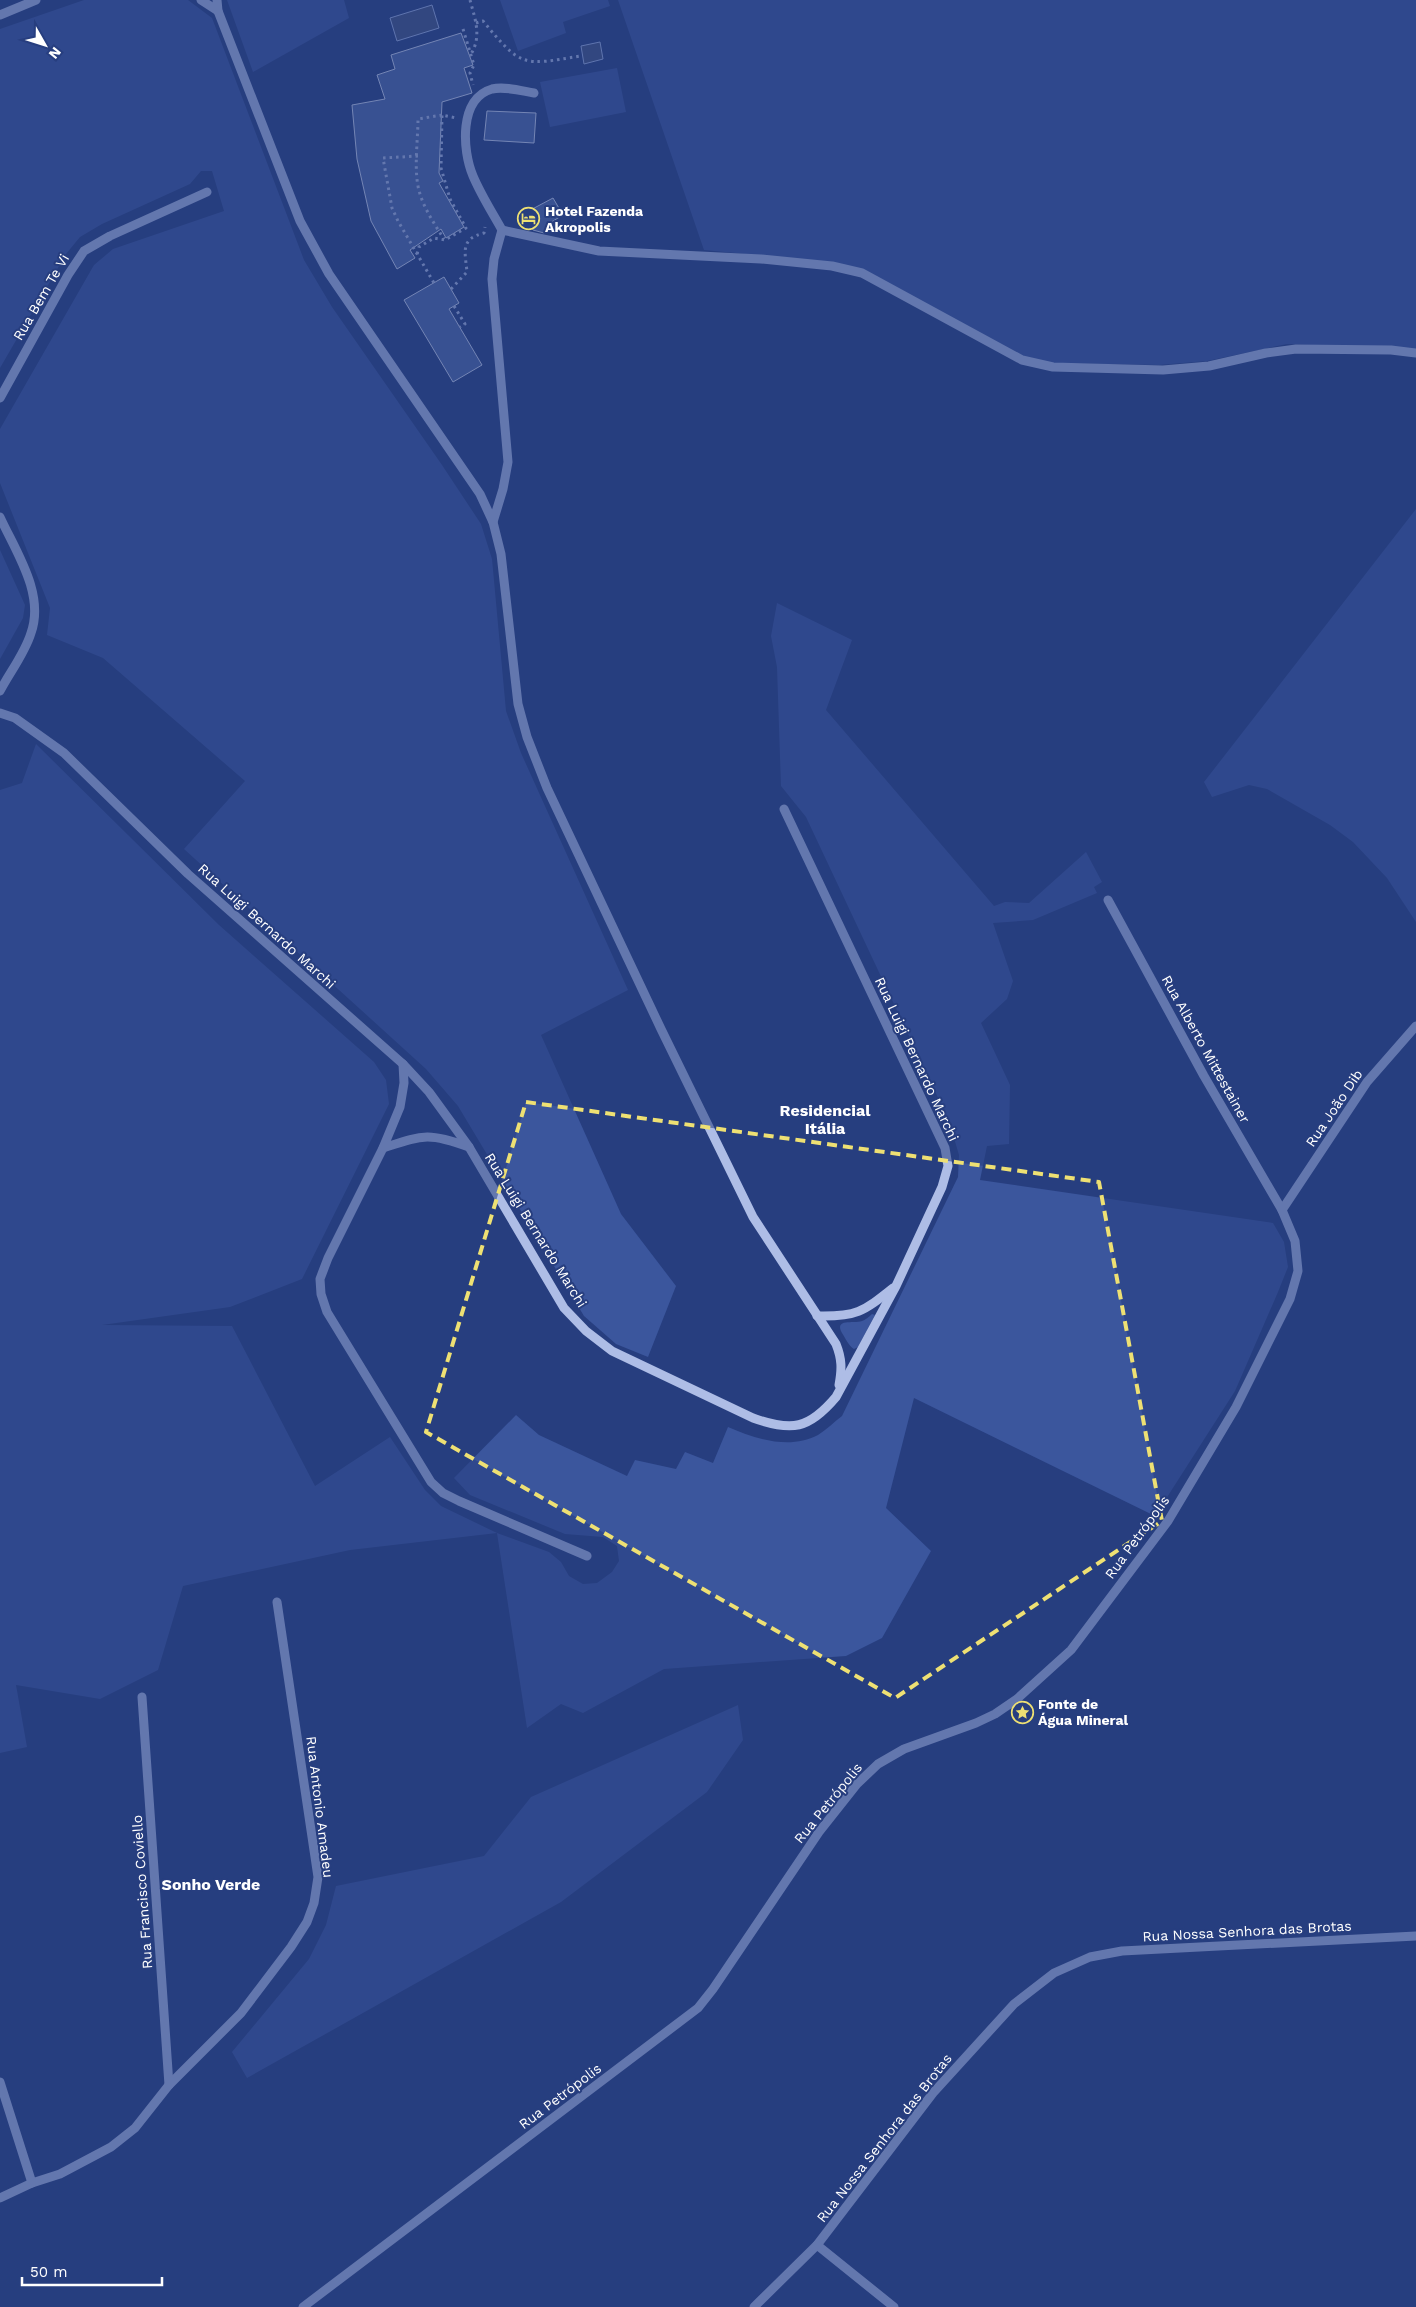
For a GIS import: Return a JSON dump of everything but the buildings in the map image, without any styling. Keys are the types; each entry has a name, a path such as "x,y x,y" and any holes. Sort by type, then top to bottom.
{"street":[{"path":"0,15 36,0"},
{"path":"202,0 218,11"},
{"path":"217,0 218,11 300,220 325,266 480,494 493,522 501,554 518,704 527,737 547,788 661,1029 753,1217 836,1344 841,1356 842,1368 836,1397"},
{"path":"493,522 503,489 508,462 492,279 494,259 502,230 472,174 468,153 467,120 471,105 478,95 494,89 534,92"},
{"name":"Rua Bem Te Vi","path":"0,398 68,275 84,252 110,236 207,192"},
{"path":"502,230 599,251 761,259 832,266 862,273 1022,360 1053,367 1163,370 1209,366 1266,353 1296,349 1391,350 1416,354"},
{"path":"0,517 33,591 36,611 31,634 0,691"},
{"name":"Rua Luigi Bernardo Marchi","path":"0,713 16,718 64,753 188,874 403,1064 429,1092 469,1147 564,1308 586,1331 612,1351 754,1418 776,1426 794,1426 809,1421 823,1412 836,1397 896,1286 942,1186 948,1166 945,1148 784,809"},
{"name":"Rua Alberto Mittestainer","path":"1108,900 1204,1076 1282,1210"},
{"name":"Rua João Dib","path":"1282,1210 1366,1082 1416,1026"},
{"path":"403,1064 404,1083 400,1107 383,1148 328,1258 320,1280 321,1294 327,1312 431,1482 443,1493 459,1501 587,1556"},
{"path":"383,1148 419,1137 440,1136 469,1147"},
{"name":"Rua Petrópolis","path":"304,2307 698,2008 713,1989 819,1832 857,1784 878,1764 904,1749 976,1723 995,1714 1017,1699 1071,1650 1168,1521 1236,1408 1290,1299 1298,1271 1295,1241 1282,1210"},
{"path":"817,1316 843,1317 860,1312 896,1286"},
{"name":"Rua Antonio Amadeu","path":"0,2198 32,2183 60,2174 111,2147 135,2128 169,2085 241,2013 291,1947 307,1922 314,1903 318,1877 277,1602"},
{"name":"Rua Francisco Coviello","path":"142,1697 169,2085"},
{"name":"Rua Nossa Senhora das Brotas","path":"754,2307 817,2245 933,2093 1014,2004 1054,1973 1090,1957 1122,1951 1416,1936"},
{"path":"0,2082 32,2183"},
{"path":"817,2245 894,2307"}],"path":[{"path":"470,0 478,39 471,54"},
{"path":"476,22 483,21 505,47 525,61 538,63 580,56"},
{"path":"463,29 474,65 470,72 474,89"},
{"path":"444,240 419,193 417,181 418,119 442,115 452,116 461,120"},
{"path":"417,254 419,247 434,238 444,240 466,228 450,199 441,168 442,115"},
{"path":"418,156 383,158 392,208 434,283"},
{"path":"451,289 466,272 465,244 469,238 484,233"},
{"path":"454,306 465,324 460,327"}],"highlighted area":[{"path":"526,1102 1099,1182 1162,1521 895,1698 426,1432"}],"shaded area":[{"path":"84,0 188,0 212,18 304,260 332,307 481,524 492,559 506,711 521,753 628,990 541,1035 621,1214 676,1286 648,1357 616,1344 584,1316 458,1106 426,1069 184,849 245,781 103,658 47,635 50,608 0,483 0,429 94,265 113,249 224,211 212,171 201,171 190,184 102,224 80,237 66,254 0,368 0,29"},
{"path":"227,0 344,0 349,18 253,72"},
{"path":"500,0 608,0 610,6 563,22 566,33 518,51"},
{"path":"618,0 1416,0 1416,349 1287,344 1207,361 1159,365 1052,363 1023,357 831,262 704,250"},
{"path":"432,5 439,28 397,41 390,18"},
{"path":"600,42 603,59 584,64 581,46"},
{"path":"617,68 626,112 550,127 540,82"},
{"path":"1416,509 1416,922 1387,878 1353,842 1330,825 1267,789 1249,785 1212,797 1204,782"},
{"path":"0,550 25,605 23,618 0,659"},
{"path":"777,603 852,640 826,710 994,906 1005,902 1029,903 1086,852 1102,882 1094,887 1097,893 1033,920 993,923 1013,981 1007,999 981,1023 1010,1085 1009,1144 987,1146 980,1180 1273,1223 1284,1242 1288,1267 1235,1391 1155,1516 914,1398 886,1508 931,1551 882,1638 846,1656 664,1669 583,1713 561,1704 527,1728 497,1533 549,1552 561,1562 569,1576 583,1584 597,1583 612,1572 619,1561 617,1546 603,1537 565,1534 470,1495 454,1478 516,1415 539,1435 627,1476 635,1460 676,1469 685,1452 713,1463 728,1427 761,1439 784,1442 796,1442 807,1439 824,1431 842,1416 958,1177 959,1155 949,1121 806,817 781,786 777,667 771,636"},
{"path":"36,744 219,925 374,1062 386,1080 389,1104 302,1279 230,1307 102,1325 232,1326 315,1486 390,1437 425,1490 441,1506 497,1533 350,1550 183,1586 158,1670 100,1699 16,1685 27,1747 0,1753 0,790 22,783"},
{"path":"872,1314 875,1315 858,1347 854,1349 842,1333 840,1325 846,1322 862,1321"},
{"path":"738,1705 743,1740 707,1792 561,1902 247,2078 232,2052 309,1959 326,1925 336,1886 484,1856 531,1797"}],"place":[{"name":"Hotel Fazenda Akropolis","path":"529,219"},
{"name":"Fonte de Água Mineral","path":"1022,1712"}],"district":[{"name":"Residencial Itália","path":"825,1119"},
{"name":"Sonho Verde","path":"211,1884"}]}
